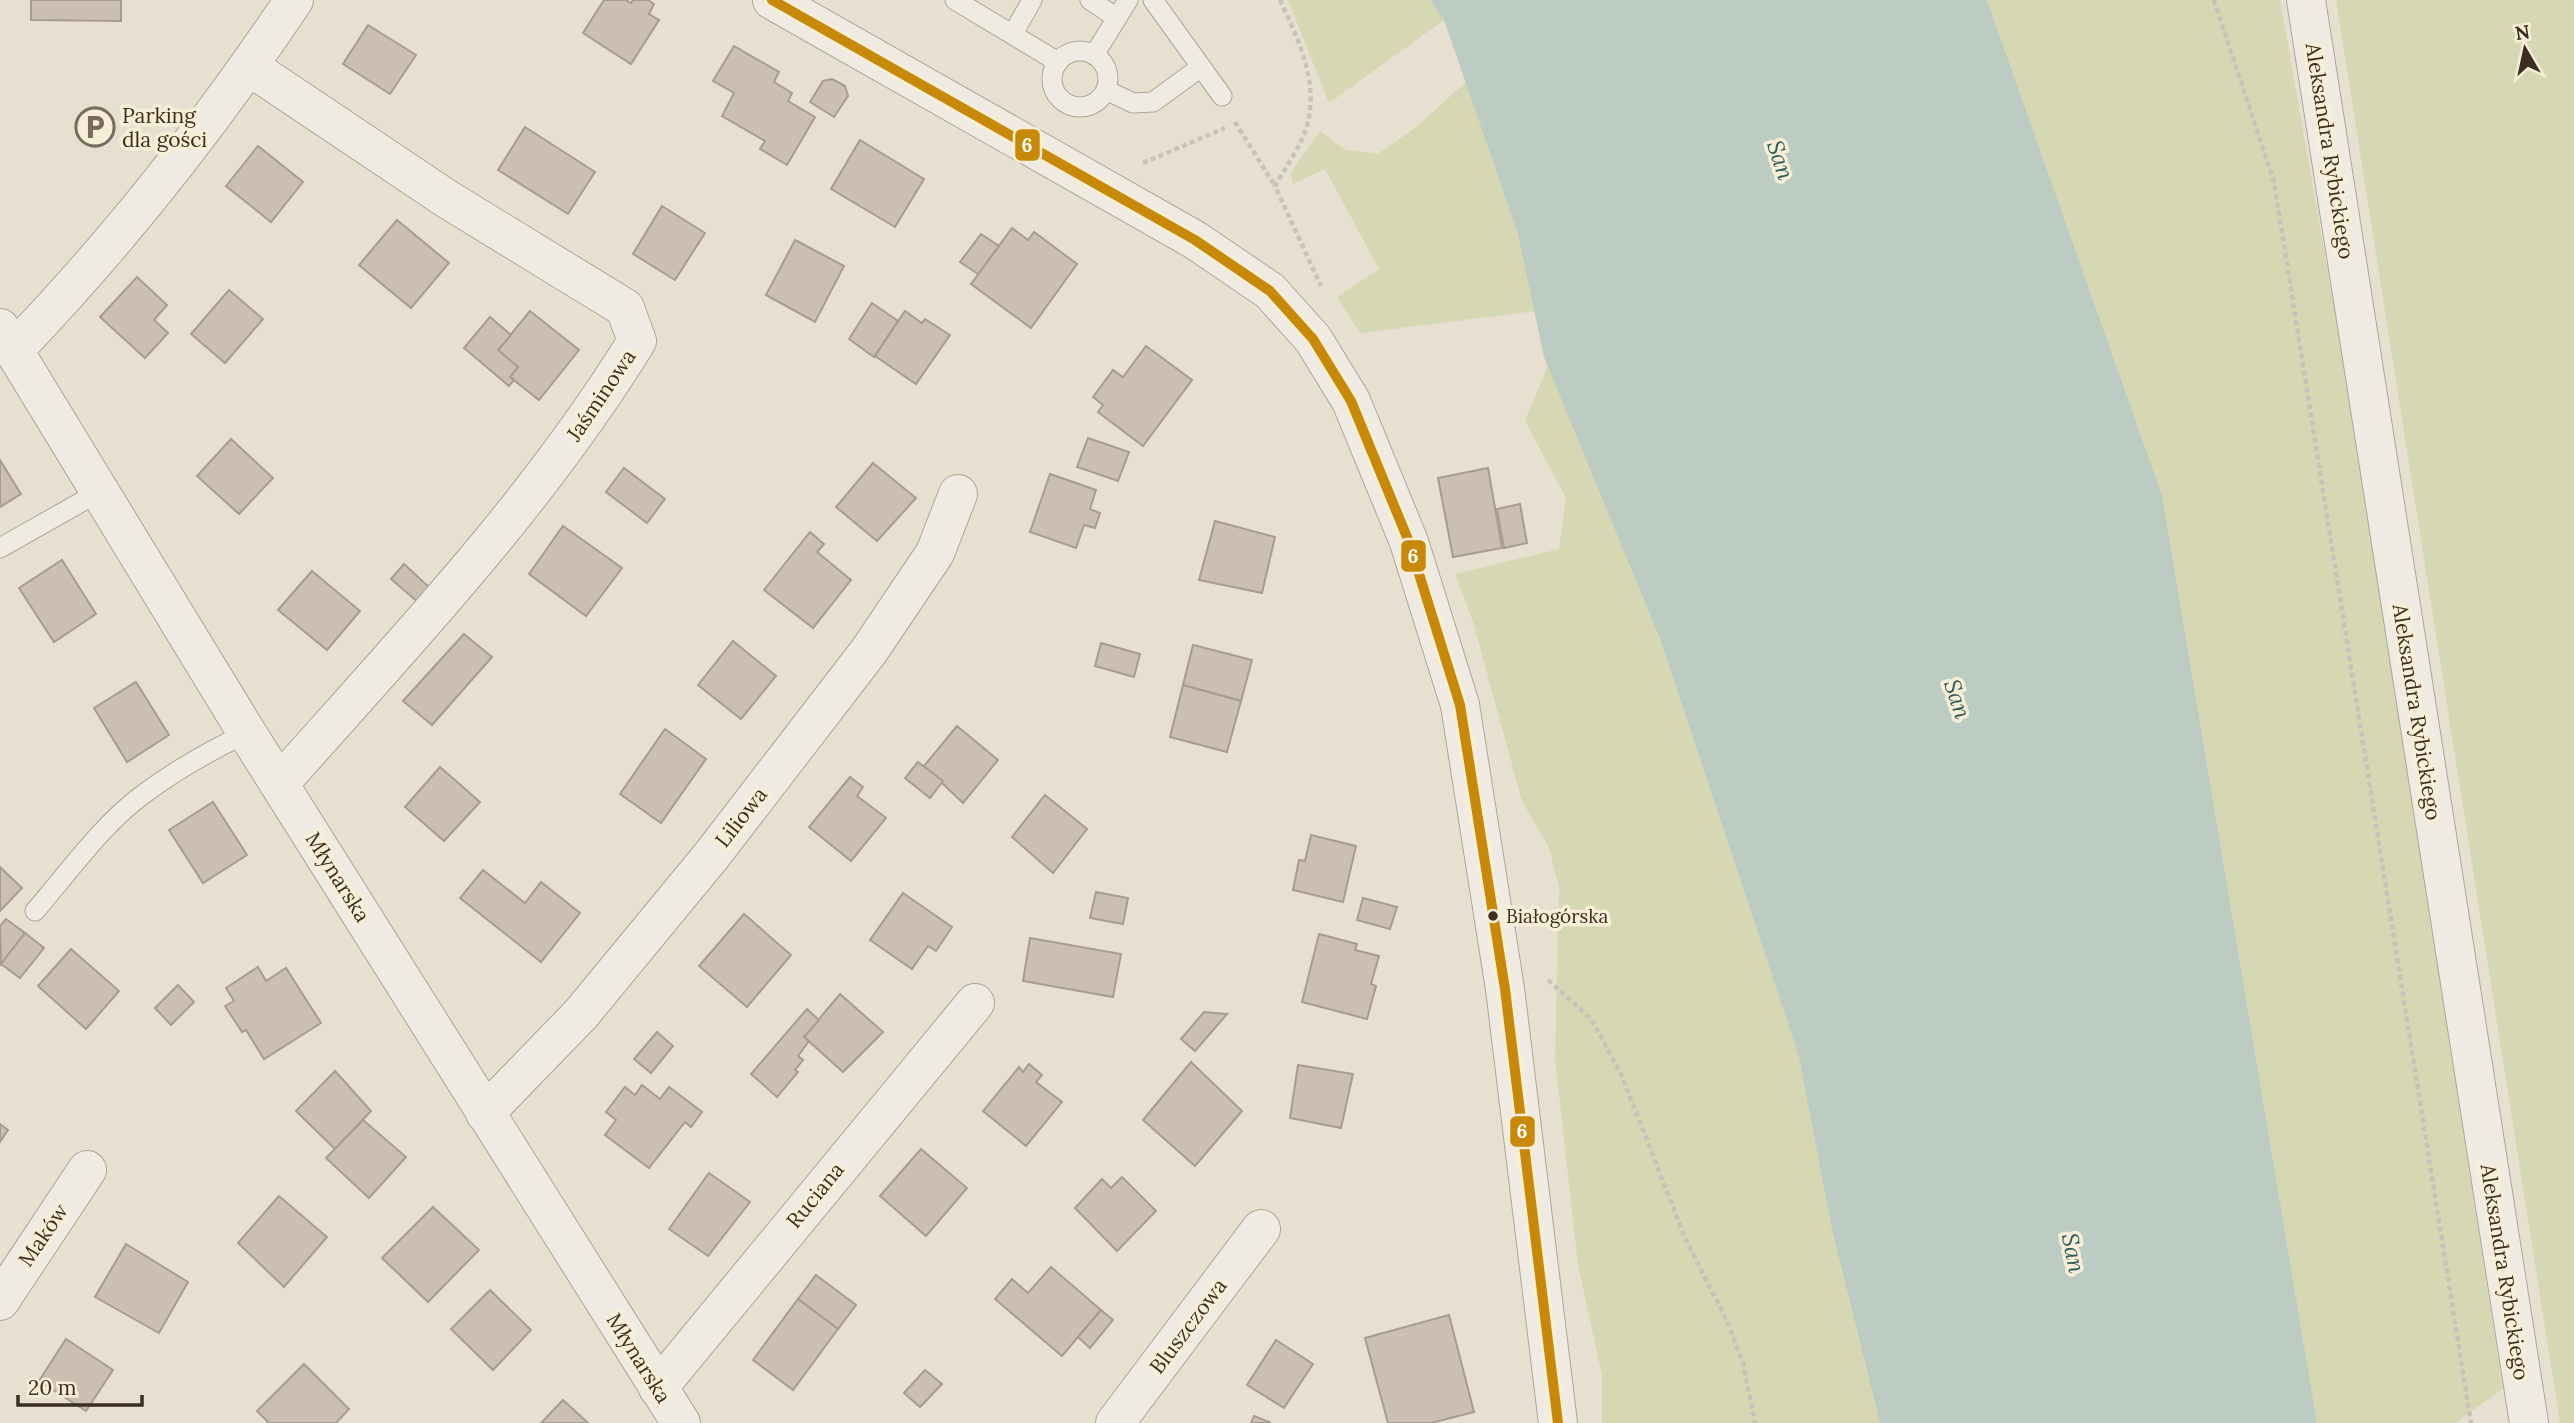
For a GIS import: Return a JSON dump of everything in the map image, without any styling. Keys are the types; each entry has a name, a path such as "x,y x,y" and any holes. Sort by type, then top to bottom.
{"street":[{"path":"6,340 60,302 250,67 294,0"},
{"path":"772,0 1195,240 1270,291 1313,339 1351,401 1409,542 1460,705 1507,1002 1558,1423"},
{"name":"Aleksandra Rybickiego","path":"2306,0 2529,1423"},
{"name":"Jaśminowa","path":"250,67 447,199 625,308 637,341 603,395 499,535 280,783"},
{"name":"Młynarska","path":"6,340 247,733 681,1423"},
{"name":"Liliowa","path":"485,1113 581,1014 712,855 860,662 935,553 958,494"},
{"name":"Ruciana","path":"658,1388 975,1003"},
{"name":"Maków","path":"0,1301 87,1170"},
{"name":"Bluszczowa","path":"1115,1423 1261,1229"}],"lane":[{"path":"955,0 1058,62"},
{"path":"1013,34 1032,0"},
{"path":"1090,0 1117,18"},
{"path":"1094,55 1128,0"},
{"path":"1153,0 1222,96"},
{"path":"1083,51 1094,55 1107,70 1106,90 1099,100 1088,106 1076,107 1065,102 1053,88 1054,70 1058,62 1070,53 1083,51"},
{"path":"1106,90 1133,103 1153,102 1201,68"},
{"path":"0,548 99,492"},
{"path":"35,911 85,852 138,797 191,761 247,733"}],"path":[{"path":"1275,186 1306,130 1312,85 1299,41 1280,0"},
{"path":"2214,0 2274,182 2470,1423"},
{"path":"1222,96 1275,186 1322,290"},
{"path":"1548,980 1592,1020 1622,1076 1685,1238 1727,1321 1743,1363 1755,1423"}],"green space":[{"path":"1288,0 1430,0 1444,20 1329,103"},
{"path":"1987,0 2280,0 2344,362 2503,1389 2455,1423 2317,1423 2162,495"},
{"path":"2336,0 2574,0 2574,1423 2560,1423"},
{"path":"1466,82 1518,234 1535,311 1360,333 1337,297 1379,269 1325,169 1293,184 1291,172 1320,131 1346,150 1378,154 1416,127"},
{"path":"1548,365 1660,639 1799,1057 1832,1230 1880,1423 1602,1423 1602,1376 1578,1265 1555,1058 1559,887 1549,848 1522,801 1473,622 1455,574 1559,549 1566,498 1525,421"}],"water":[{"name":"San","path":"1430,0 1987,0 2162,495 2317,1423 1880,1423 1832,1230 1799,1057 1660,639 1544,357 1518,234 1444,20"}],"building":[{"path":"31,0 121,0 121,21 31,20"},
{"path":"604,0 626,0 631,3 633,0 648,0 654,4 649,14 659,20 631,64 583,33"},
{"path":"368,25 416,55 390,94 343,64"},
{"path":"734,46 779,72 774,82 792,93 788,101 815,117 787,165 760,149 765,141 722,116 734,93 713,81"},
{"path":"832,79 845,86 848,96 834,117 810,102 823,81"},
{"path":"525,127 595,172 568,214 498,170"},
{"path":"860,140 924,179 895,227 831,189"},
{"path":"258,146 303,182 271,222 226,186"},
{"path":"662,206 705,233 675,280 633,254"},
{"path":"397,220 449,263 411,308 359,265"},
{"path":"1012,228 1028,240 1034,232 1077,264 1031,328 971,284"},
{"path":"981,234 999,246 978,274 960,262"},
{"path":"795,240 844,266 815,322 766,295"},
{"path":"137,277 167,305 154,320 168,333 145,358 100,317"},
{"path":"229,290 263,319 225,363 191,334"},
{"path":"872,303 898,321 874,357 849,339"},
{"path":"530,311 579,350 539,400 510,377 518,367 498,350"},
{"path":"905,311 922,323 925,319 950,335 916,384 875,356"},
{"path":"490,317 511,335 498,350 518,367 510,377 514,380 509,386 464,348"},
{"path":"1146,346 1192,380 1143,446 1098,412 1103,405 1093,397 1113,370 1123,377"},
{"path":"1088,438 1129,452 1118,481 1077,467"},
{"path":"231,439 273,478 239,514 197,476"},
{"path":"0,460 21,494 0,507"},
{"path":"873,463 916,498 877,541 836,507"},
{"path":"624,468 665,499 647,523 606,492"},
{"path":"1488,468 1502,548 1453,557 1438,478"},
{"path":"1050,474 1096,490 1090,509 1100,513 1095,528 1084,525 1076,548 1030,532"},
{"path":"1520,504 1527,543 1504,548 1497,509"},
{"path":"1215,521 1275,537 1262,593 1199,580"},
{"path":"563,526 622,568 586,616 529,574"},
{"path":"810,532 824,544 817,552 851,580 813,628 764,590"},
{"path":"62,560 96,614 54,642 19,588"},
{"path":"404,564 431,589 419,603 391,579"},
{"path":"312,571 360,611 327,650 278,610"},
{"path":"464,634 492,657 432,725 403,701"},
{"path":"733,641 776,676 741,719 698,685"},
{"path":"1101,643 1140,654 1134,677 1095,666"},
{"path":"1193,645 1252,660 1241,701 1183,685"},
{"path":"136,682 169,735 127,762 94,708"},
{"path":"1183,685 1241,701 1227,752 1170,737"},
{"path":"957,726 998,760 963,803 924,766"},
{"path":"665,729 706,759 661,823 620,794"},
{"path":"918,762 943,781 930,798 905,778"},
{"path":"440,767 480,802 444,841 405,807"},
{"path":"850,777 863,787 857,796 886,818 851,861 809,827"},
{"path":"1045,795 1087,829 1053,873 1012,837"},
{"path":"213,802 247,855 203,883 169,830"},
{"path":"1311,835 1356,846 1343,902 1293,890 1299,860 1305,861"},
{"path":"0,867 22,888 0,911"},
{"path":"483,870 525,903 541,882 580,913 541,962 460,898"},
{"path":"1096,892 1128,898 1123,924 1090,918"},
{"path":"903,893 952,927 936,951 928,946 912,969 870,940"},
{"path":"1363,898 1397,907 1390,929 1357,920"},
{"path":"744,914 791,955 747,1007 699,966"},
{"path":"6,919 25,933 1,964 0,926"},
{"path":"25,933 44,948 20,978 1,964"},
{"path":"1319,934 1357,944 1355,950 1379,956 1371,984 1376,986 1367,1019 1302,1002"},
{"path":"1030,938 1121,954 1113,997 1023,981"},
{"path":"71,949 119,991 86,1029 38,986"},
{"path":"258,967 266,981 286,968 321,1023 264,1059 246,1030 242,1032 225,1006 234,1001 226,988"},
{"path":"178,985 194,1002 171,1025 155,1008"},
{"path":"840,994 883,1032 843,1072 804,1037"},
{"path":"807,1009 819,1020 804,1037 809,1041 798,1056 803,1060 795,1070 798,1072 777,1097 751,1074"},
{"path":"1204,1012 1227,1014 1195,1051 1181,1039"},
{"path":"657,1032 673,1046 651,1073 634,1059"},
{"path":"1191,1062 1242,1111 1195,1166 1143,1120"},
{"path":"1029,1064 1042,1075 1036,1082 1062,1102 1026,1146 983,1111 1019,1067 1023,1072"},
{"path":"1298,1065 1353,1074 1341,1128 1290,1118"},
{"path":"335,1071 371,1111 335,1149 296,1111"},
{"path":"642,1085 660,1099 669,1087 702,1112 691,1127 685,1122 649,1168 605,1135 616,1120 606,1112 625,1087 635,1095"},
{"path":"363,1120 406,1157 369,1198 326,1158"},
{"path":"0,1124 8,1130 0,1142"},
{"path":"921,1149 967,1188 926,1236 880,1196"},
{"path":"709,1173 750,1202 708,1256 669,1229"},
{"path":"1122,1177 1156,1211 1117,1251 1075,1208 1102,1179 1111,1188"},
{"path":"279,1196 327,1237 284,1287 238,1243"},
{"path":"433,1207 479,1250 428,1302 382,1258"},
{"path":"126,1244 188,1282 159,1333 95,1297"},
{"path":"1051,1267 1101,1310 1062,1356 995,1299 1012,1279 1028,1293"},
{"path":"816,1275 856,1305 838,1329 798,1299"},
{"path":"490,1290 531,1330 493,1370 451,1329"},
{"path":"798,1299 838,1329 793,1390 753,1360"},
{"path":"1101,1310 1113,1320 1090,1348 1078,1337"},
{"path":"1449,1315 1474,1412 1431,1423 1388,1423 1365,1338"},
{"path":"66,1339 113,1370 86,1411 39,1381"},
{"path":"1276,1340 1313,1364 1284,1408 1247,1385"},
{"path":"304,1364 349,1409 336,1423 269,1423 257,1411"},
{"path":"925,1370 942,1384 920,1407 904,1393"},
{"path":"563,1400 588,1423 541,1423"},
{"path":"1254,1416 1271,1423 1251,1423"}],"transit line":[{"name":"6","path":"772,0 1195,240 1270,291 1313,339 1351,401 1409,542 1460,705 1505,989 1558,1423"}],"place":[{"name":"Parking dla gości","path":"95,127"},
{"name":"Białogórska","path":"1493,916"}]}
